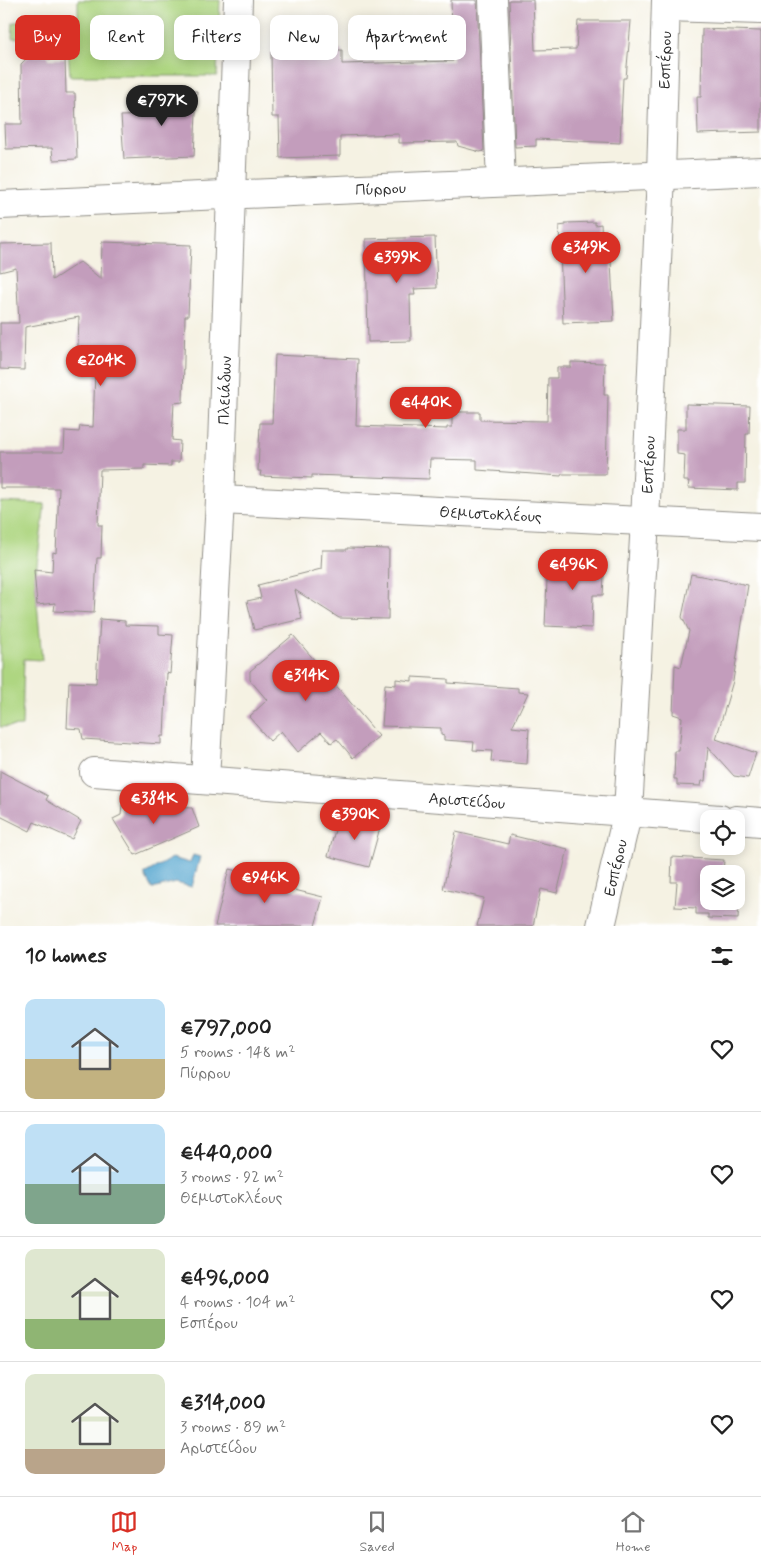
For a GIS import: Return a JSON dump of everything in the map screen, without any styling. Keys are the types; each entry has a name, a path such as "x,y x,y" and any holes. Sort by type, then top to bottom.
{"street":[{"name":"Πλειάδων","path":"204,780 220,500 238,0"},
{"path":"493,0 501,182"},
{"path":"666,3 761,10"},
{"name":"Εσπέρου","path":"601,926 628,811 645,521 661,175 666,3"},
{"name":"Πύρρου","path":"0,205 761,171"},
{"name":"Θεμιστοκλέους","path":"220,500 761,526"},
{"name":"Αριστείδου","path":"94,772 700,817"},
{"path":"745,821 761,822"}],"green space":[{"path":"78,0 220,0 219,15 174,15 174,60 218,60 217,76 70,76 69,60 80,60 80,15 78,15"},
{"path":"13,22 15,22 15,38 12,38"},
{"path":"0,502 45,504 35,579 42,660 24,659 22,726 0,727"}],"water":[{"path":"193,855 200,857 192,887 176,883 152,889 144,874 172,858 190,863"}],"building":[{"path":"451,0 477,0 484,151 480,152 458,146 457,142 399,143 399,134 340,136 340,156 280,158 279,117 272,117 271,60 338,60 338,50 342,50 342,64 466,60 466,15 451,15"},
{"path":"509,0 533,0 535,50 576,49 578,21 631,21 626,78 623,78 620,143 536,139 536,146 515,147"},
{"path":"702,29 761,31 761,132 698,134 697,97 701,97"},
{"path":"25,60 65,60 66,93 75,93 77,159 53,160 52,148 6,149 5,124 22,124 21,64"},
{"path":"149,91 197,91 194,156 124,159 121,116 150,115"},
{"path":"595,222 595,225 601,224 602,243 610,242 614,321 563,323 559,226 566,225 566,223"},
{"path":"435,237 437,288 414,289 415,295 410,295 411,341 368,342 366,239"},
{"path":"102,242 191,245 188,316 185,316 183,402 174,403 172,440 180,441 179,462 171,462 171,466 144,465 144,469 100,470 98,525 102,525 101,558 97,558 94,613 54,611 55,603 37,605 34,570 52,572 53,552 56,553 59,488 0,488 0,452 64,452 65,431 79,432 80,426 93,427 95,372 84,375 84,372 77,372 79,317 25,327 24,370 0,369 0,323 19,323 16,268 0,272 0,244 51,243 52,280 80,262 101,279"},
{"path":"275,355 358,359 356,426 447,429 447,427 452,427 452,412 480,412 480,420 547,421 548,378 557,378 557,367 571,367 571,362 605,363 604,395 608,395 606,474 562,474 561,476 477,470 477,460 430,459 429,479 312,475 312,478 260,476 261,471 258,471 260,423 272,423"},
{"path":"686,404 750,406 749,434 746,434 745,483 738,483 738,490 688,488 689,481 684,481 685,455 677,454 677,429 686,429"},
{"path":"347,548 389,549 388,619 339,618 295,590 302,619 254,630 247,601 261,598 258,585 321,569 322,550 347,550"},
{"path":"582,556 605,557 603,595 593,595 592,628 545,626 548,558 582,560"},
{"path":"691,574 748,585 733,681 716,739 756,753 748,778 734,776 708,747 705,781 702,781 701,786 677,785 677,779 674,779 675,751 679,751 682,717 673,714 675,665 681,667 689,631 682,617"},
{"path":"100,619 125,621 125,625 159,626 159,634 173,635 170,674 167,673 164,736 161,736 161,744 83,739 81,729 67,728 69,682 96,683"},
{"path":"293,635 379,736 353,758 337,739 331,743 321,732 298,752 281,731 270,741 249,717 267,700 250,680 250,671"},
{"path":"412,677 448,679 448,683 518,688 518,692 528,693 512,727 529,729 527,764 491,761 492,751 473,750 474,742 444,740 444,736 441,735 441,728 382,726 385,684 396,685 396,679 412,681"},
{"path":"0,771 48,796 46,800 81,821 72,839 34,822 30,831 0,816"},
{"path":"122,805 192,808 199,827 135,855 113,819 121,815"},
{"path":"348,815 381,824 369,867 328,856 337,823 345,825"},
{"path":"456,832 508,844 510,835 568,849 557,893 541,889 533,926 477,926 484,898 443,889"},
{"path":"672,857 724,860 724,865 700,865 700,910 738,910 738,919 708,918 708,914 696,914 696,908 675,907 677,882 671,882"},
{"path":"229,869 259,876 258,881 323,897 315,926 215,926"}]}
